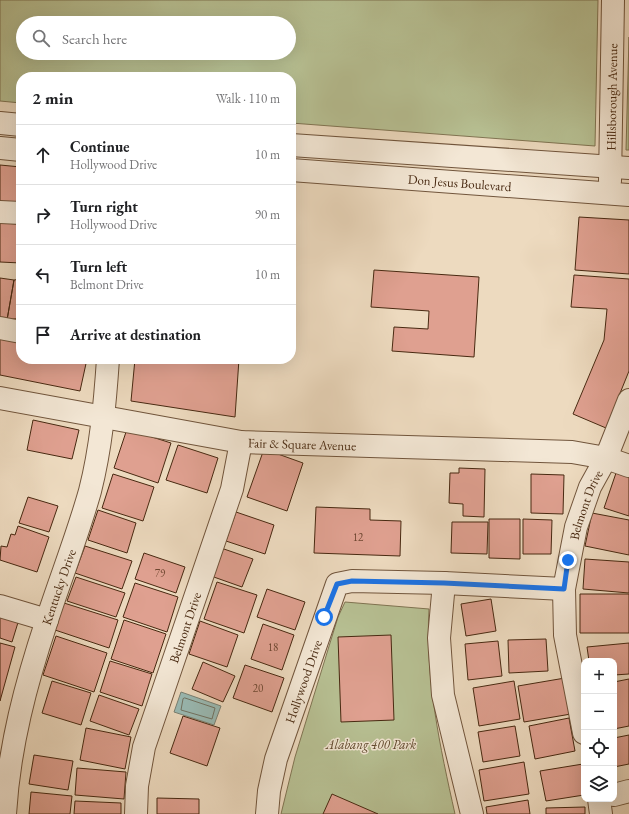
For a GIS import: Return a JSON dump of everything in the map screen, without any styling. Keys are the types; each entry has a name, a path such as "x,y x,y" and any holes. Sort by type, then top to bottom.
{"street":[{"name":"Hillsborough Avenue","path":"613,0 620,194"},
{"path":"0,123 16,125"},
{"name":"Don Jesus Boulevard","path":"296,145 619,168"},
{"path":"0,148 16,150"},
{"name":"Don Jesus Boulevard","path":"296,170 620,194"},
{"path":"0,212 16,213"},
{"path":"0,328 16,331"},
{"name":"Kentucky Drive","path":"5,814 7,776 6,745 21,707 47,620 90,489 104,417 108,364"},
{"name":"Fair & Square Avenue","path":"0,398 241,442 572,452 606,458 629,466"},
{"name":"Belmont Drive","path":"583,730 565,635 564,589 576,527 590,487 606,458 629,400"},
{"name":"Belmont Drive","path":"136,814 137,786 144,747 232,489 241,442"},
{"name":"Hollywood Drive","path":"266,814 269,790 276,759 337,584 352,581 444,583 564,589"},
{"path":"444,583 439,638 443,695 472,814"},
{"path":"0,606 47,620"},
{"path":"617,794 629,791"},
{"path":"599,802 601,814"}],"green space":[{"path":"0,0 598,0 595,146 296,123 296,72 16,72 16,103 0,101"},
{"path":"629,37 629,150 626,150"},
{"name":"Alabang 400 Park","path":"345,602 429,609 429,661 435,712 455,814 281,814 295,757 338,617"}],"water":[{"path":"181,692 221,706 214,725 174,712"}],"building":[{"path":"0,165 16,167 16,203 0,202"},
{"path":"579,217 629,220 629,274 575,270"},
{"path":"0,223 16,224 16,263 0,262"},
{"path":"374,270 479,277 474,357 392,351 394,327 428,329 429,311 371,307"},
{"path":"574,275 629,279 629,371 606,428 573,414 604,340 607,309 571,307"},
{"path":"0,278 14,280 7,320 0,319"},
{"path":"14,280 16,280 16,319 7,320"},
{"path":"0,339 16,342 16,364 86,364 80,391 0,375"},
{"path":"135,364 239,364 235,417 131,401"},
{"path":"33,420 79,430 72,459 27,450"},
{"path":"127,429 171,443 158,483 114,468"},
{"path":"178,445 218,458 207,493 166,480"},
{"path":"264,449 303,463 287,511 247,497"},
{"path":"459,468 485,469 484,517 463,516 463,504 449,503 450,473 459,473"},
{"path":"616,473 629,477 629,516 604,508"},
{"path":"113,474 154,487 143,521 102,508"},
{"path":"531,474 564,475 563,514 531,513"},
{"path":"28,497 58,506 49,532 19,523"},
{"path":"316,507 370,509 370,520 401,521 400,556 314,553"},
{"path":"98,510 136,523 127,553 88,540"},
{"path":"236,512 274,525 265,554 226,541"},
{"path":"592,513 629,520 629,555 585,546"},
{"path":"489,519 520,519 520,559 489,558"},
{"path":"523,519 552,520 551,554 523,554"},
{"path":"452,522 488,522 487,554 451,553"},
{"path":"18,526 49,537 37,572 0,560 1,546 7,547 11,534 15,535"},
{"path":"85,546 132,561 122,589 75,573"},
{"path":"221,548 253,559 242,587 211,576"},
{"path":"144,553 185,567 176,593 135,579"},
{"path":"585,559 629,562 629,593 583,589"},
{"path":"76,577 125,593 116,617 67,601"},
{"path":"217,582 257,595 244,633 204,619"},
{"path":"135,583 178,597 167,632 123,617"},
{"path":"267,589 305,602 295,630 257,617"},
{"path":"580,594 629,594 629,633 580,633"},
{"path":"491,599 496,631 466,636 461,604"},
{"path":"64,603 118,620 109,648 55,630"},
{"path":"0,610 20,616 12,642 0,638"},
{"path":"124,620 166,634 153,673 111,659"},
{"path":"200,621 238,635 227,667 189,654"},
{"path":"263,624 294,635 282,670 251,659"},
{"path":"391,635 394,720 341,722 338,637"},
{"path":"56,636 107,653 94,692 43,675"},
{"path":"546,639 548,671 509,673 508,640"},
{"path":"498,641 502,676 468,680 465,644"},
{"path":"0,643 15,647 0,701"},
{"path":"629,643 629,674 617,675 617,658 589,658 587,647"},
{"path":"110,661 152,674 142,706 100,692"},
{"path":"203,662 235,676 223,702 192,689"},
{"path":"245,665 284,678 272,712 233,698"},
{"path":"565,678 571,714 524,722 518,686"},
{"path":"629,679 629,726 617,728 617,694 617,681"},
{"path":"52,681 91,693 81,725 42,713"},
{"path":"514,681 520,719 479,726 473,688"},
{"path":"99,695 139,709 129,735 90,721"},
{"path":"183,716 220,728 207,766 170,753"},
{"path":"569,718 575,751 535,759 529,726"},
{"path":"515,726 520,756 483,762 478,732"},
{"path":"86,728 131,737 125,769 80,760"},
{"path":"629,735 629,764 617,766 617,737"},
{"path":"34,755 73,761 68,790 29,784"},
{"path":"524,762 529,794 484,801 479,770"},
{"path":"581,764 581,795 546,801 540,771"},
{"path":"77,768 126,772 124,799 75,795"},
{"path":"31,792 72,796 70,814 29,814"},
{"path":"332,794 378,814 323,814"},
{"path":"157,798 199,799 199,814 157,814"},
{"path":"528,800 530,814 487,814 486,807"},
{"path":"75,801 121,803 121,814 74,814"},
{"path":"585,807 585,814 546,814 546,808"}],"route":[{"path":"324,617 337,584 352,581 444,583 564,589 568,560"}]}
